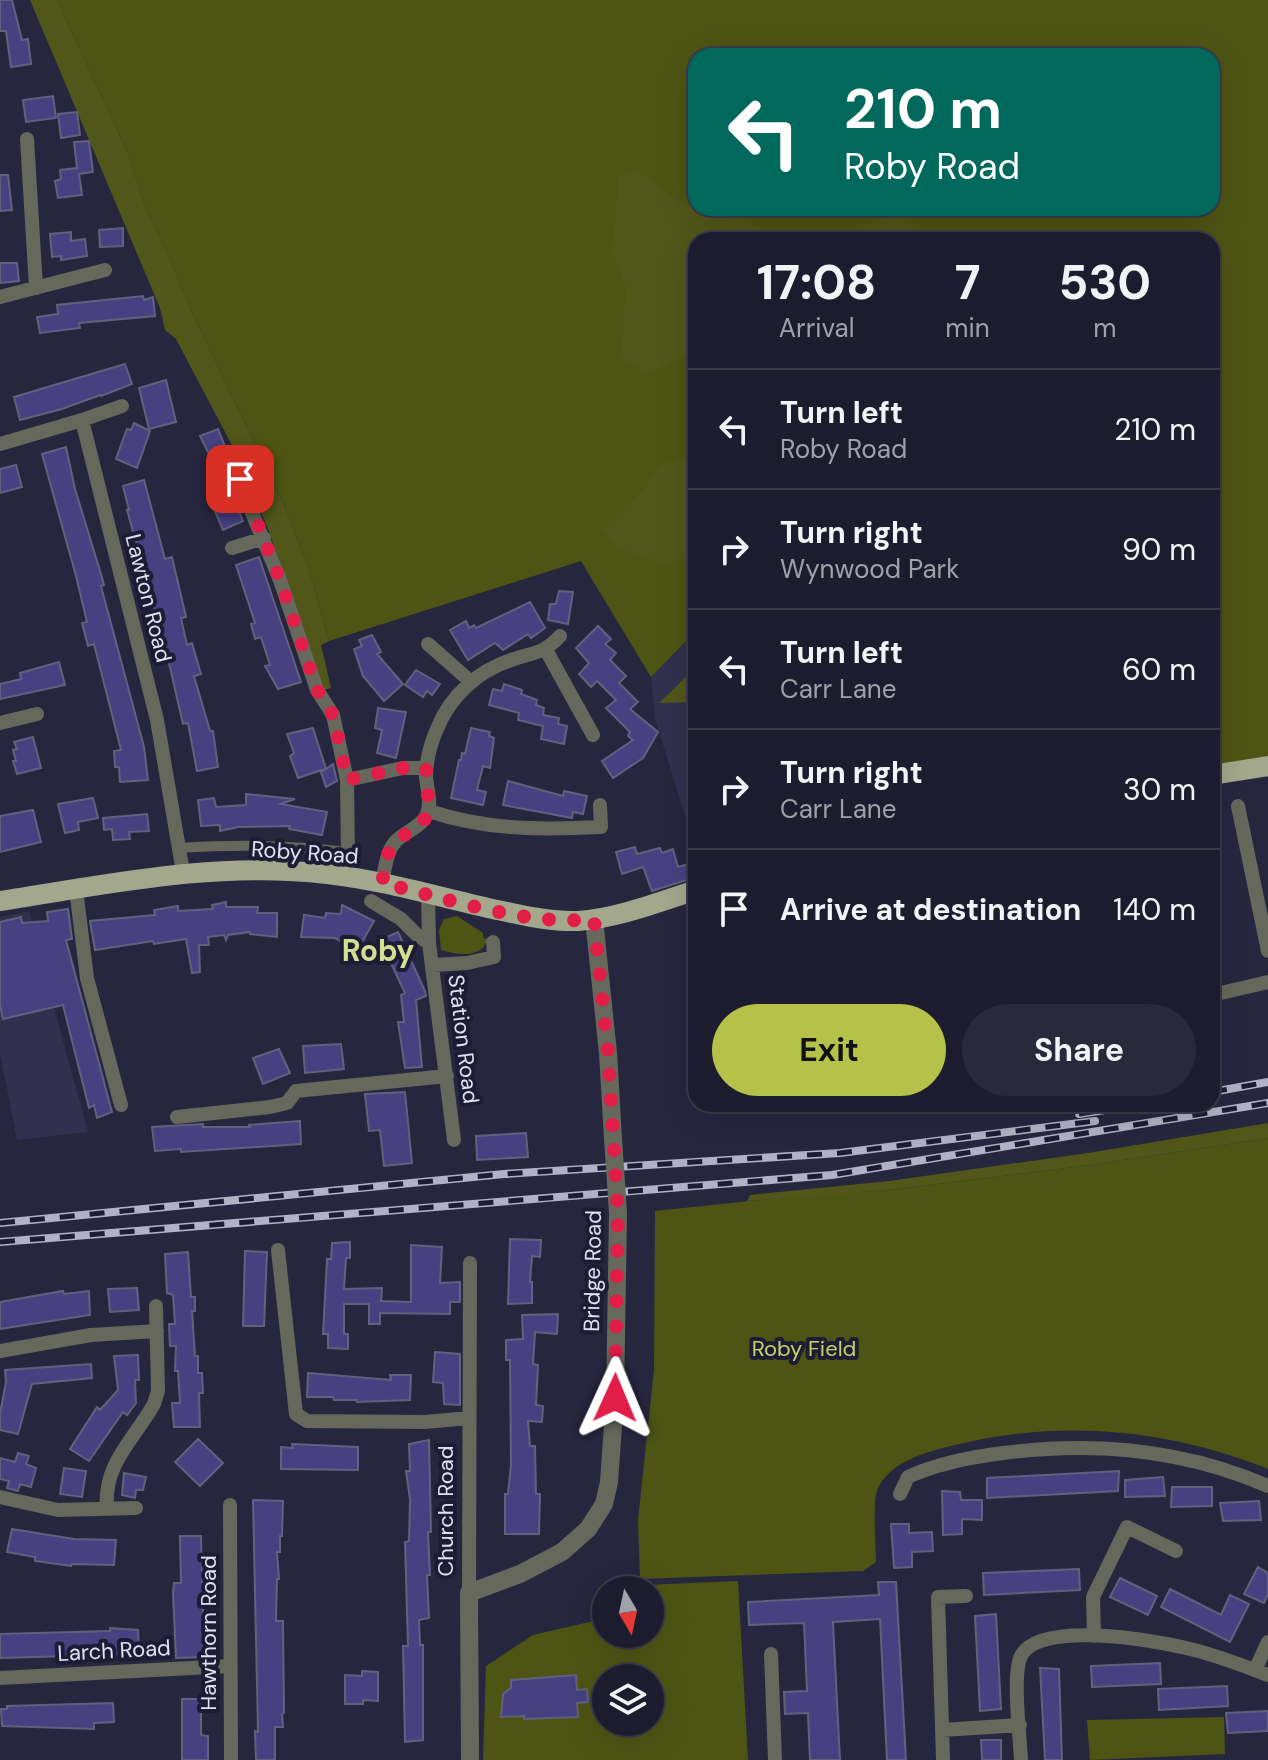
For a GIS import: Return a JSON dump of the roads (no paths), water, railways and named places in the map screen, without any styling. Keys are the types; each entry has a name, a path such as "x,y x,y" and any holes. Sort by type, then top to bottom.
{"main road":[{"path":"1220,774 1268,766"},
{"name":"Roby Road","path":"0,901 183,872 327,874 377,892 428,894 514,914 556,920 594,919 688,892"}],"street":[{"path":"27,139 36,288"},
{"path":"0,297 105,270"},
{"path":"0,444 122,406"},
{"name":"Lawton Road","path":"82,420 157,720 183,872"},
{"path":"179,848 255,844 348,854 347,780 333,715 317,690 264,538 230,460"},
{"path":"232,548 264,538"},
{"path":"429,943 418,936 377,892 393,844 424,820 429,811 426,768 438,724 470,681 509,661 546,650 560,636"},
{"path":"428,644 470,681"},
{"path":"546,650 593,735"},
{"path":"0,723 37,714"},
{"path":"347,780 403,768 426,768"},
{"path":"429,811 445,817 523,830 562,829 601,827 600,805"},
{"path":"1238,806 1268,951"},
{"path":"76,889 87,978 121,1105"},
{"name":"Station Road","path":"428,894 429,943 454,1140"},
{"name":"Bridge Road","path":"469,1593 520,1574 562,1552 588,1529 604,1504 609,1482 615,1398 618,1213 608,1053 594,919"},
{"path":"433,965 467,963 494,957 493,942"},
{"path":"1220,993 1268,982"},
{"path":"177,1117 270,1107 287,1103 296,1091 447,1076"},
{"path":"278,1250 296,1414 307,1421 403,1422 469,1418"},
{"name":"Church Road","path":"470,1263 470,1760"},
{"path":"107,1509 109,1475 146,1417 158,1391 156,1306"},
{"path":"0,1351 75,1337 157,1331"},
{"path":"900,1494 908,1477 935,1466 994,1454 1065,1447 1117,1448 1170,1455 1212,1464 1268,1486"},
{"path":"0,1497 58,1510 136,1508"},
{"name":"Hawthorn Road","path":"230,1505 231,1760"},
{"path":"1094,1636 1093,1597 1127,1527 1176,1551"},
{"path":"943,1760 938,1597 966,1596"},
{"path":"1021,1760 1018,1666 1026,1648 1045,1638 1094,1636 1179,1646 1262,1673 1268,1642"},
{"path":"771,1654 775,1760"},
{"name":"Larch Road","path":"0,1678 230,1666"},
{"path":"942,1730 1020,1725"}],"railway":[{"path":"1220,1091 1268,1082"},
{"path":"1220,1111 1268,1103"},
{"path":"1079,1114 1092,1112"},
{"path":"0,1242 832,1175 1214,1112"},
{"path":"0,1223 504,1174 840,1153 1095,1121"}],"district":[{"name":"Roby","path":"378,951"}],"park label":[{"name":"Roby Field","path":"804,1348"}]}
